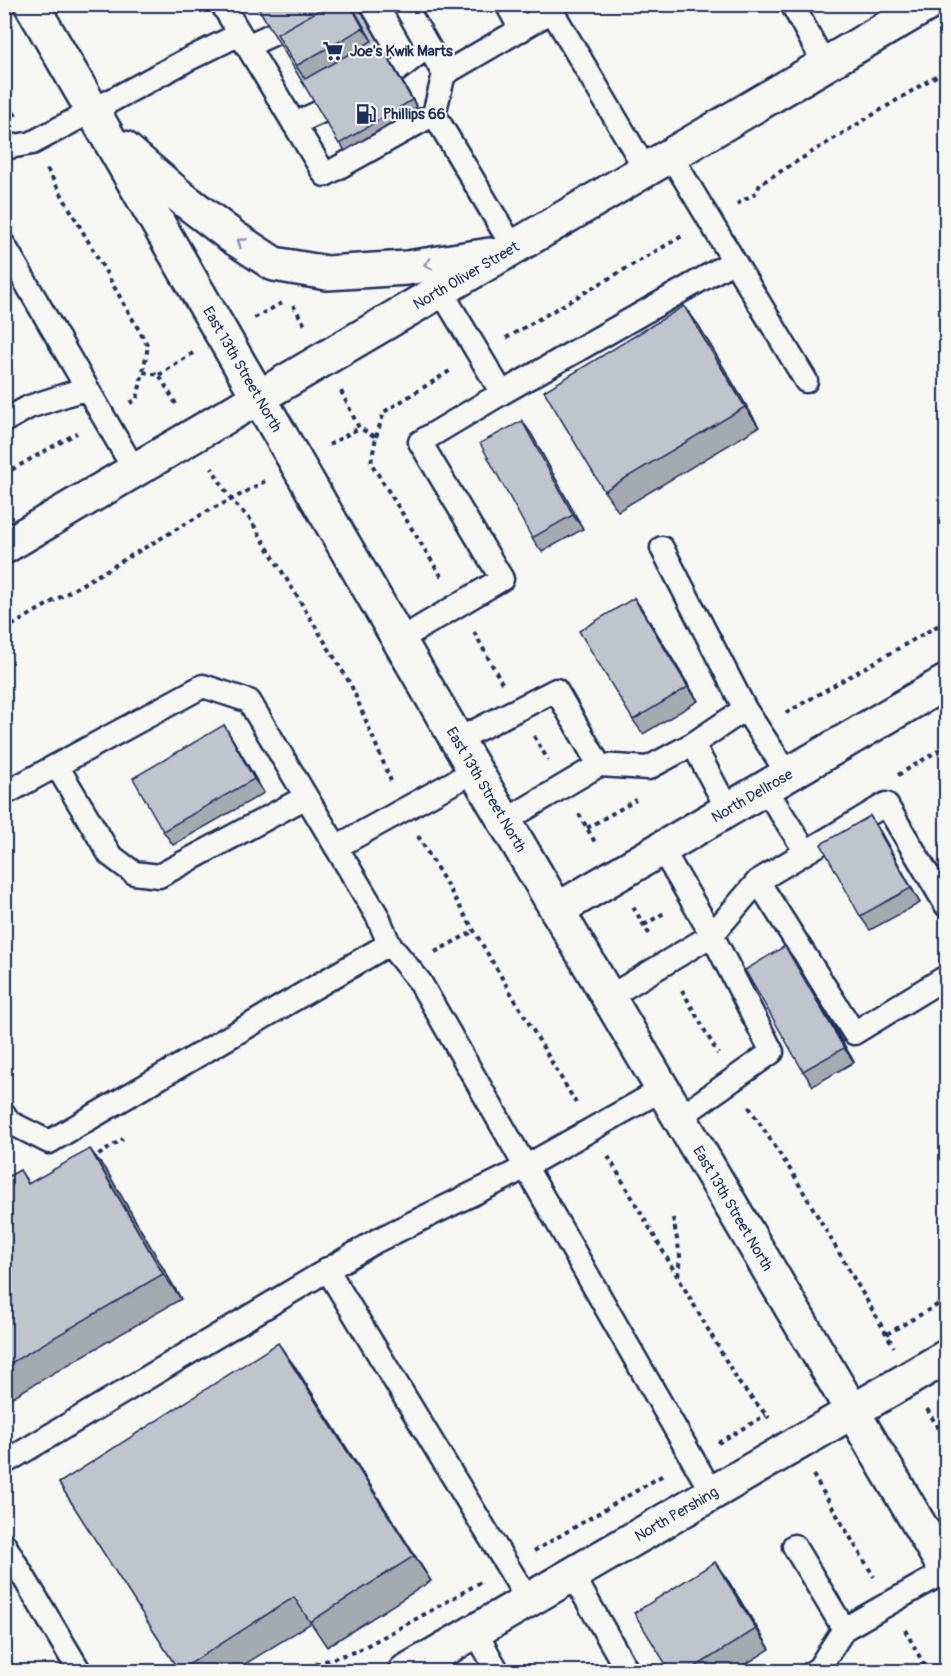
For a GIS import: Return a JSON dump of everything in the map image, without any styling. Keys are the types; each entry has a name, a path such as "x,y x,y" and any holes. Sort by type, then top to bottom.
{"main road":[{"name":"East 13th Street North","path":"31,4 258,399 946,1570"},
{"name":"North Oliver Street","path":"4,547 928,4"},
{"path":"99,122 183,199 233,237 274,264 327,273 407,268 510,251"},
{"name":"North Dellrose","path":"557,910 946,682"},
{"name":"North Pershing","path":"405,1671 946,1357"}],"lane":[{"path":"222,4 325,175 434,114"},
{"path":"404,4 444,74 434,114 510,251"},
{"path":"507,4 520,30"},
{"path":"792,4 825,65"},
{"path":"444,74 558,8 659,163 710,221 806,381"},
{"path":"4,148 33,143 99,122 184,61 243,40 273,34"},
{"path":"396,71 428,46"},
{"path":"294,123 320,112"},
{"path":"4,245 135,471"},
{"path":"399,640 502,579 420,442 734,261"},
{"path":"441,291 502,393"},
{"path":"4,421 29,407 87,388"},
{"path":"662,548 745,709 806,852"},
{"path":"4,794 203,686 249,701 378,917 389,944 420,982 712,1493"},
{"path":"458,740 556,690 599,765"},
{"path":"505,821 599,765 648,768 693,744 745,709"},
{"path":"693,744 728,810"},
{"path":"57,766 110,855 134,873 159,876 306,797"},
{"path":"336,847 476,770"},
{"path":"609,997 712,935 758,881 886,804 946,905"},
{"path":"662,849 712,935 772,1052 680,1117"},
{"path":"758,881 854,1033 946,977"},
{"path":"4,1114 9,1122 49,1142 389,944"},
{"path":"4,1463 376,1241 525,1167 663,1089"},
{"path":"327,1269 528,1600"},
{"path":"4,1544 80,1671"},
{"path":"794,1546 844,1629"},
{"path":"813,1671 819,1668 844,1629 946,1570"},
{"path":"572,1574 623,1670"},
{"path":"475,1631 498,1671"}],"path":[{"path":"946,70 760,184 757,192 710,221 478,354 384,412 371,464 460,605 489,660 564,786 732,1080 793,1174 887,1334 946,1442"},
{"path":"4,97 33,143 148,346 143,372"},
{"path":"4,630 211,509 359,428 376,437"},
{"path":"231,500 249,519 351,685 402,811 592,1129 739,1383 795,1445 928,1671"},
{"path":"673,1218 680,1255 678,1278"},
{"path":"887,1334 946,1300"},
{"path":"939,1430 946,1425"}],"building":[{"path":"256,4 330,4 277,34 305,79 372,41 351,4 357,4 412,100 339,144"},
{"path":"330,4 350,4 363,28 296,66 277,34"},
{"path":"684,306 745,407 604,491 544,391"},
{"path":"522,421 573,515 532,538 480,443"},
{"path":"634,598 688,687 633,720 579,631"},
{"path":"224,725 254,779 163,831 133,778"},
{"path":"870,816 911,888 860,916 821,844"},
{"path":"785,946 844,1048 803,1071 745,970"},
{"path":"90,1149 163,1274 4,1367 4,1179 20,1170 28,1184"},
{"path":"278,1343 414,1556 310,1622 294,1597 179,1671 59,1483"},
{"path":"715,1562 756,1629 689,1671 670,1671 634,1613"}],"place":[{"name":"Joe's Kwik Marts","path":"333,51"},
{"name":"Phillips 66","path":"366,114"}]}
